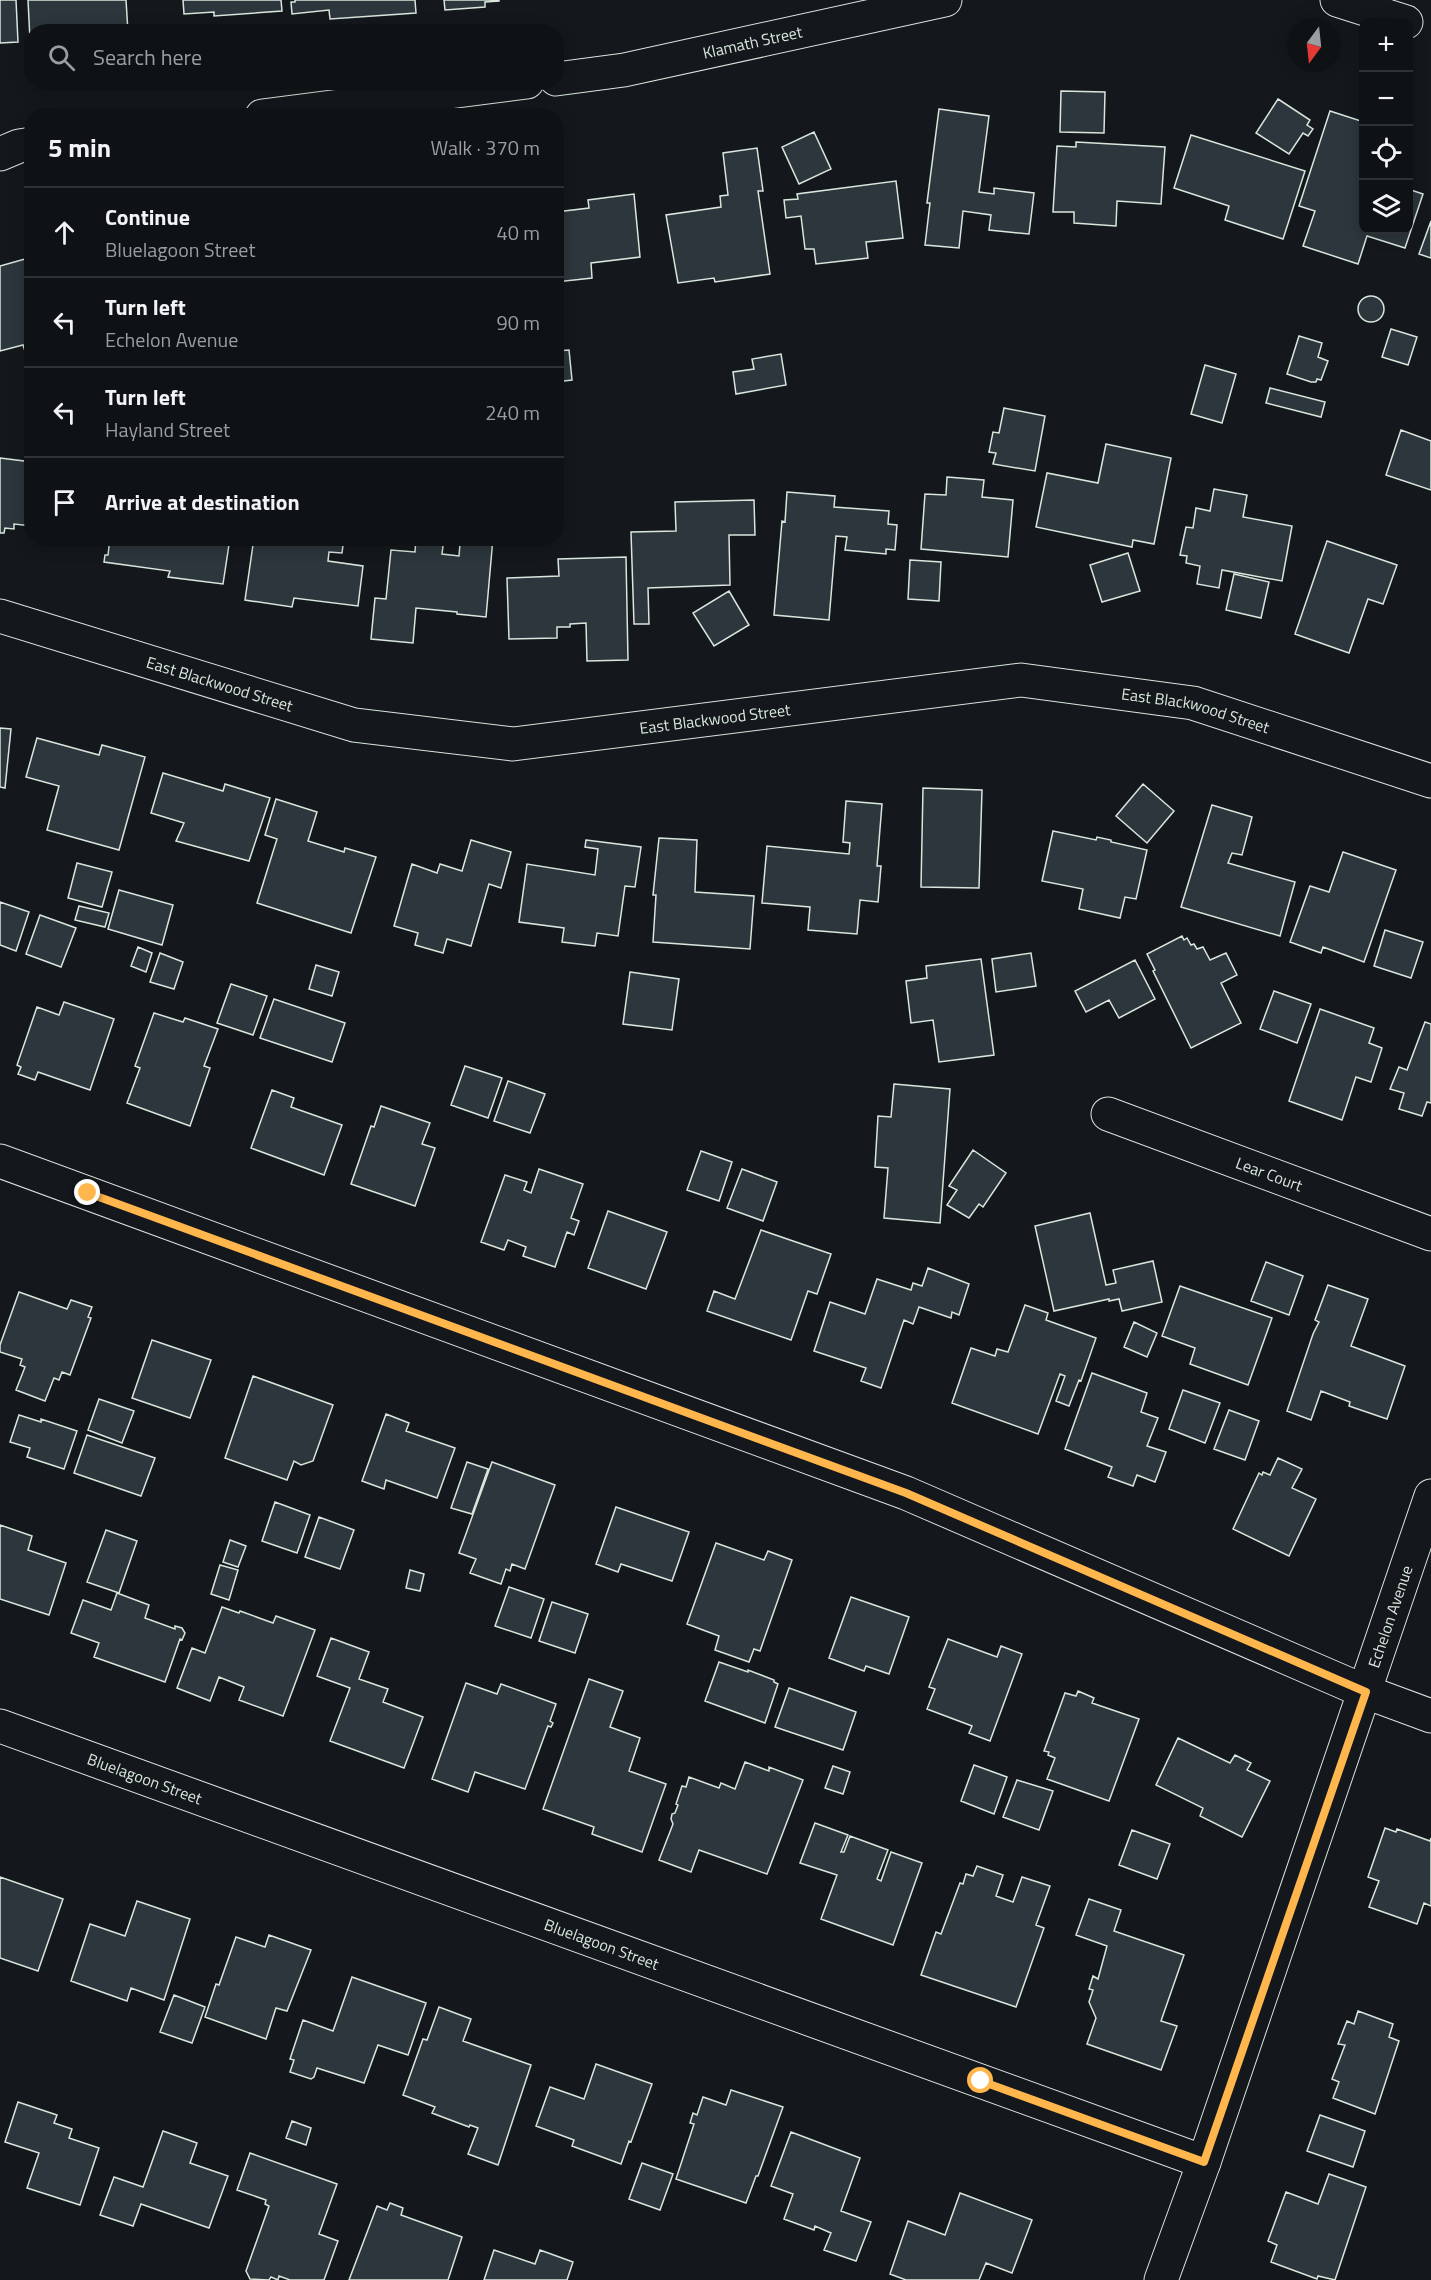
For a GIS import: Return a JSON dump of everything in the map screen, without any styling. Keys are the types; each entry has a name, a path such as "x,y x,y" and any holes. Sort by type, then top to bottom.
{"street":[{"name":"Klamath Street","path":"564,78 624,70 945,0"},
{"path":"1337,0 1392,18"},
{"path":"1413,25 1431,31"},
{"path":"324,108 465,90"},
{"path":"0,154 24,145"},
{"name":"East Blackwood Street","path":"0,616 354,725 513,744 1021,680 1193,703 1431,781"},
{"name":"Lear Court","path":"1108,1114 1431,1234"},
{"path":"0,1161 906,1493 1366,1692 1431,1716"},
{"name":"Echelon Avenue","path":"1161,2280 1366,1692 1431,1496"},
{"name":"Bluelagoon Street","path":"0,1726 1204,2162"}],"building":[{"path":"0,0 16,0 18,42 0,43"},
{"path":"28,0 126,0 128,24 29,24"},
{"path":"183,0 281,0 282,11 214,16 214,12 184,14"},
{"path":"295,0 415,0 416,13 330,19 329,10 292,14 291,2"},
{"path":"444,0 499,1 485,2 485,7 445,10"},
{"path":"1061,91 1105,92 1104,133 1060,132"},
{"path":"1278,99 1310,120 1307,125 1313,129 1308,136 1303,133 1289,154 1256,133"},
{"path":"939,109 989,116 979,192 994,194 994,188 1034,193 1029,234 989,230 991,215 963,211 959,248 925,245 930,203 927,203"},
{"path":"1330,111 1359,120 1359,234 1410,234 1405,248 1367,236 1358,264 1303,246 1315,211 1299,206"},
{"path":"814,132 831,169 799,184 782,147"},
{"path":"1191,135 1305,171 1283,239 1225,220 1229,206 1174,188"},
{"path":"1076,142 1165,147 1161,204 1117,201 1116,226 1074,223 1074,212 1053,212 1057,146 1076,147"},
{"path":"757,148 763,191 758,191 770,274 715,282 714,278 678,283 666,215 721,207 720,196 728,195 723,153"},
{"path":"896,181 903,238 866,242 868,258 816,264 814,249 805,249 801,216 786,218 784,200 798,199 797,194"},
{"path":"1413,191 1423,194 1413,224"},
{"path":"634,194 640,257 591,263 592,278 564,281 564,211 589,208 588,200"},
{"path":"1431,221 1431,258 1419,254"},
{"path":"24,259 24,348 23,345 0,351 0,266"},
{"path":"1371,296 1380,300 1384,309 1380,318 1371,322 1362,318 1358,309 1362,300"},
{"path":"1391,329 1417,337 1408,365 1382,357"},
{"path":"1299,336 1322,343 1318,357 1328,361 1321,380 1311,382 1287,374"},
{"path":"564,350 569,350 572,380 564,381"},
{"path":"781,354 786,385 736,394 733,372 754,369 752,359"},
{"path":"1205,365 1236,374 1222,423 1191,414"},
{"path":"1270,388 1325,402 1321,417 1266,403"},
{"path":"1004,408 1045,416 1035,471 993,464 996,453 989,452 993,432 999,433"},
{"path":"1401,430 1431,441 1431,490 1386,475"},
{"path":"1106,444 1171,458 1154,544 1133,540 1132,547 1036,527 1047,473 1098,483"},
{"path":"0,458 24,461 24,525 14,524 14,529 5,528 4,533 0,533"},
{"path":"947,477 984,480 982,497 1013,500 1008,557 921,549 925,494 946,495"},
{"path":"1214,489 1247,495 1243,517 1292,526 1282,581 1222,570 1219,588 1197,584 1200,566 1186,563 1187,556 1180,555 1186,527 1193,528 1196,508 1210,511"},
{"path":"787,492 835,496 834,507 889,511 888,524 897,525 895,550 886,549 886,554 845,550 847,537 836,536 829,620 774,615 782,521 785,522"},
{"path":"754,500 755,535 729,535 730,585 648,588 649,624 634,624 631,532 676,531 675,502"},
{"path":"1327,541 1397,565 1383,604 1368,599 1349,653 1295,634"},
{"path":"109,546 229,546 223,584 168,577 170,571 104,562 105,555 108,555"},
{"path":"253,546 343,546 342,553 329,552 328,561 363,566 358,606 294,598 292,607 245,600"},
{"path":"415,546 443,546 442,554 459,556 460,546 492,546 486,617 416,608 413,643 371,639 375,598 386,599 391,550 415,552"},
{"path":"1128,553 1140,591 1102,602 1090,565"},
{"path":"626,557 628,660 587,661 586,623 557,627 557,638 509,639 507,578 559,576 558,559"},
{"path":"910,560 941,562 939,601 908,599"},
{"path":"1234,574 1269,582 1261,618 1226,610"},
{"path":"729,591 749,625 714,646 693,613"},
{"path":"0,728 11,729 5,788 0,787"},
{"path":"37,738 99,755 102,745 145,757 119,850 47,830 59,786 26,777"},
{"path":"163,773 223,791 225,784 270,798 249,861 176,841 184,823 151,813"},
{"path":"1143,784 1174,811 1147,843 1116,816"},
{"path":"923,788 982,790 979,888 921,887"},
{"path":"276,799 317,812 308,841 344,852 345,848 376,857 351,933 257,903 277,839 265,835"},
{"path":"846,801 882,804 877,866 881,866 878,902 860,900 857,934 808,930 810,907 762,903 767,846 849,854 850,843 843,842"},
{"path":"1212,805 1252,817 1242,855 1232,853 1228,863 1295,882 1280,936 1181,907"},
{"path":"1053,831 1096,840 1097,837 1147,850 1136,899 1125,897 1120,918 1079,909 1083,889 1042,881"},
{"path":"659,838 697,840 695,892 754,896 750,949 653,942 656,895 653,895"},
{"path":"471,840 511,852 501,888 489,884 471,946 447,939 443,953 415,945 418,933 394,926 412,864 437,873 440,864 462,871"},
{"path":"586,840 641,847 635,887 625,886 618,936 597,933 595,946 562,942 564,928 519,922 527,864 595,875 598,849 585,847"},
{"path":"1343,852 1396,870 1364,962 1323,947 1321,953 1290,942 1310,886 1329,892"},
{"path":"77,863 112,872 102,907 68,898"},
{"path":"119,890 173,905 162,945 108,929"},
{"path":"0,902 29,912 16,951 0,945"},
{"path":"79,906 109,913 105,927 75,920"},
{"path":"40,915 76,928 61,967 26,954"},
{"path":"1385,930 1423,942 1411,978 1374,966"},
{"path":"1182,936 1184,940 1187,938 1191,945 1194,944 1197,949 1203,947 1210,960 1226,953 1237,975 1221,983 1241,1023 1191,1048 1147,954"},
{"path":"138,947 152,953 146,972 131,966"},
{"path":"160,953 183,962 174,989 150,982"},
{"path":"1031,953 1036,986 996,992 992,959"},
{"path":"981,959 994,1055 939,1062 933,1020 911,1023 906,981 927,978 926,966"},
{"path":"1135,960 1155,999 1119,1018 1109,1000 1086,1012 1075,991"},
{"path":"316,965 339,972 332,996 309,989"},
{"path":"630,972 679,979 672,1030 623,1024"},
{"path":"231,984 267,996 253,1035 217,1023"},
{"path":"1274,991 1311,1004 1297,1043 1260,1029"},
{"path":"274,999 345,1023 332,1062 260,1038"},
{"path":"64,1002 114,1019 90,1090 38,1072 35,1080 18,1074 21,1067 17,1065 37,1007 59,1015"},
{"path":"1320,1009 1374,1028 1369,1043 1382,1048 1371,1082 1356,1077 1342,1120 1289,1101"},
{"path":"154,1013 183,1022 185,1018 218,1029 204,1066 210,1068 190,1126 127,1103 140,1068 135,1066"},
{"path":"1425,1022 1431,1024 1431,1103 1427,1102 1422,1116 1399,1109 1404,1093 1390,1089 1399,1067 1407,1070"},
{"path":"465,1066 502,1078 488,1118 451,1105"},
{"path":"508,1081 545,1094 530,1133 494,1121"},
{"path":"894,1084 950,1089 940,1223 884,1218 888,1168 875,1167 878,1116 891,1117"},
{"path":"272,1090 294,1098 291,1107 342,1125 324,1175 251,1148"},
{"path":"381,1106 430,1123 422,1144 435,1148 415,1206 351,1184 371,1126 374,1127"},
{"path":"973,1150 1006,1173 983,1207 979,1204 969,1218 947,1205 957,1190 949,1186"},
{"path":"701,1151 732,1162 719,1201 687,1190"},
{"path":"539,1169 583,1184 571,1218 579,1221 574,1235 567,1232 555,1267 523,1256 526,1247 508,1240 504,1250 481,1242 505,1175 527,1182 524,1190 531,1193"},
{"path":"742,1169 777,1182 763,1221 727,1208"},
{"path":"608,1211 667,1232 646,1289 588,1268"},
{"path":"1090,1213 1106,1285 1116,1283 1113,1270 1153,1261 1162,1302 1122,1311 1119,1299 1109,1301 1109,1299 1054,1311 1035,1226"},
{"path":"761,1230 831,1254 817,1294 808,1291 791,1340 707,1311 714,1291 735,1299"},
{"path":"1266,1262 1303,1276 1289,1315 1251,1301"},
{"path":"928,1268 969,1284 959,1315 952,1312 951,1318 919,1307 913,1324 904,1320 881,1388 861,1381 866,1368 814,1351 830,1302 865,1314 877,1279 911,1290 913,1283 922,1286"},
{"path":"1328,1285 1368,1299 1351,1346 1405,1366 1387,1419 1349,1406 1350,1402 1321,1391 1311,1420 1287,1411 1319,1322 1315,1320"},
{"path":"1180,1286 1272,1318 1248,1385 1190,1364 1195,1348 1162,1336"},
{"path":"19,1292 67,1309 71,1300 92,1307 88,1317 91,1318 70,1375 62,1372 59,1380 54,1378 45,1401 16,1390 25,1367 20,1365 22,1359 0,1352 0,1345"},
{"path":"1025,1305 1048,1313 1046,1320 1096,1338 1081,1381 1079,1380 1069,1406 1056,1401 1065,1376 1060,1374 1038,1434 952,1403 971,1348 995,1356 997,1349 1008,1352"},
{"path":"1134,1322 1157,1333 1147,1357 1124,1347"},
{"path":"152,1340 211,1360 190,1418 132,1398"},
{"path":"1092,1373 1147,1393 1141,1412 1158,1418 1147,1446 1166,1452 1155,1482 1137,1475 1133,1486 1108,1477 1112,1467 1065,1449"},
{"path":"253,1376 333,1405 313,1461 301,1465 294,1461 287,1480 225,1458"},
{"path":"1183,1390 1220,1403 1205,1443 1169,1429"},
{"path":"99,1399 134,1411 122,1443 88,1430"},
{"path":"1229,1410 1259,1421 1245,1460 1214,1449"},
{"path":"386,1414 409,1423 406,1431 455,1448 437,1498 386,1480 384,1489 362,1481"},
{"path":"19,1415 41,1422 41,1419 77,1431 64,1469 27,1457 30,1448 10,1442"},
{"path":"87,1435 155,1458 141,1496 74,1473"},
{"path":"1278,1458 1302,1469 1292,1488 1316,1499 1289,1556 1233,1529 1259,1473 1270,1475"},
{"path":"467,1462 488,1469 472,1514 451,1508"},
{"path":"492,1462 555,1485 525,1569 512,1564 510,1571 506,1569 501,1584 470,1573 476,1559 459,1553"},
{"path":"275,1502 310,1515 297,1553 262,1541"},
{"path":"616,1507 689,1532 672,1581 621,1564 618,1572 596,1564"},
{"path":"319,1517 354,1530 340,1569 305,1557"},
{"path":"0,1525 32,1536 28,1550 66,1563 49,1615 0,1599"},
{"path":"106,1530 137,1541 119,1593 87,1582"},
{"path":"230,1540 246,1546 238,1567 223,1562"},
{"path":"716,1543 764,1560 768,1551 792,1560 760,1651 754,1649 749,1662 715,1650 719,1636 687,1624"},
{"path":"220,1565 238,1570 229,1600 211,1594"},
{"path":"410,1570 424,1574 420,1591 406,1588"},
{"path":"509,1587 544,1599 531,1638 495,1626"},
{"path":"117,1593 149,1605 145,1618 175,1629 175,1626 182,1628 185,1633 182,1640 180,1639 165,1682 94,1657 99,1643 71,1633 83,1600 111,1610"},
{"path":"851,1597 909,1617 889,1674 866,1666 864,1671 829,1658"},
{"path":"552,1602 588,1614 575,1653 539,1641"},
{"path":"222,1607 273,1623 276,1616 315,1630 283,1716 239,1700 244,1687 219,1677 210,1701 177,1688 192,1648 205,1653"},
{"path":"331,1638 369,1652 359,1679 388,1689 383,1702 423,1717 404,1768 330,1741 350,1688 317,1676"},
{"path":"948,1639 997,1657 1001,1646 1022,1654 990,1741 969,1733 972,1726 927,1709 935,1689 929,1687"},
{"path":"719,1662 748,1672 748,1670 774,1680 778,1684 765,1723 705,1701"},
{"path":"589,1679 623,1691 610,1727 640,1738 629,1771 666,1784 642,1852 592,1834 594,1827 543,1809"},
{"path":"466,1683 497,1694 501,1684 556,1704 550,1721 553,1723 551,1727 548,1726 525,1789 475,1772 468,1792 432,1779"},
{"path":"789,1688 856,1712 843,1750 775,1727"},
{"path":"1078,1691 1094,1698 1092,1703 1139,1719 1109,1801 1047,1779 1055,1758 1048,1755 1049,1752 1044,1751 1065,1693 1076,1696"},
{"path":"1178,1738 1230,1763 1235,1755 1251,1763 1247,1770 1270,1781 1242,1837 1200,1816 1203,1808 1156,1785"},
{"path":"745,1762 769,1771 769,1767 803,1780 767,1874 699,1850 691,1872 659,1860 673,1824 672,1814 675,1813 678,1805 676,1804 682,1786 686,1787 689,1777 719,1788 721,1783 735,1789"},
{"path":"974,1765 1007,1777 994,1814 961,1801"},
{"path":"833,1766 850,1772 843,1794 825,1788"},
{"path":"1017,1780 1053,1791 1039,1830 1003,1817"},
{"path":"815,1823 848,1835 841,1852 844,1852 850,1836 888,1850 877,1879 881,1881 891,1852 922,1863 893,1945 821,1919 837,1875 800,1863"},
{"path":"1385,1828 1396,1832 1397,1829 1430,1841 1431,1838 1431,1906 1424,1903 1417,1924 1369,1907 1379,1881 1368,1877"},
{"path":"1132,1830 1170,1844 1157,1879 1119,1865"},
{"path":"977,1866 1003,1875 996,1896 1013,1902 1022,1877 1050,1886 1036,1925 1044,1928 1016,2007 921,1975 936,1932 941,1934 960,1883 963,1884 966,1874 973,1876"},
{"path":"0,1877 63,1899 38,1971 0,1958"},
{"path":"1089,1899 1121,1910 1114,1931 1184,1955 1161,2021 1177,2026 1161,2070 1087,2044 1096,2018 1089,2002 1093,1990 1089,1989 1093,1976 1098,1979 1107,1946 1076,1935"},
{"path":"137,1901 190,1919 164,2000 131,1988 127,2001 71,1981 90,1924 125,1936"},
{"path":"269,1935 311,1950 287,2011 276,2008 266,2039 205,2017 236,1937 265,1947"},
{"path":"352,1977 426,2003 408,2055 378,2045 364,2083 317,2068 311,2079 290,2072 294,2060 290,2059 303,2020 333,2031"},
{"path":"174,1995 205,2007 192,2043 160,2032"},
{"path":"439,2007 471,2019 463,2041 531,2065 498,2165 468,2154 478,2128 470,2125 469,2127 432,2113 435,2107 403,2095 423,2039 427,2040"},
{"path":"1358,2011 1393,2024 1389,2037 1399,2041 1375,2114 1333,2098 1339,2082 1332,2079 1345,2045 1338,2044 1347,2021 1354,2024"},
{"path":"596,2064 652,2084 621,2164 572,2146 574,2140 536,2126 550,2087 584,2099"},
{"path":"731,2090 783,2107 746,2203 676,2179 694,2124 690,2123 693,2113 697,2115 703,2097 726,2105"},
{"path":"18,2102 57,2115 54,2123 72,2129 69,2138 99,2148 80,2205 27,2188 39,2153 5,2142"},
{"path":"1320,2115 1365,2131 1353,2167 1307,2151"},
{"path":"292,2121 311,2128 306,2145 286,2138"},
{"path":"163,2131 197,2143 190,2163 228,2176 209,2228 141,2204 133,2226 100,2215 114,2177 143,2187"},
{"path":"791,2132 860,2158 841,2211 871,2222 856,2261 824,2250 831,2233 815,2226 814,2230 784,2219 793,2194 771,2186"},
{"path":"250,2153 337,2184 319,2234 338,2241 324,2280 290,2280 279,2276 278,2280 271,2277 269,2280 250,2279 246,2271 269,2206 265,2204 266,2200 237,2190"},
{"path":"642,2163 673,2174 660,2210 629,2199"},
{"path":"1329,2174 1366,2187 1335,2280 1318,2276 1317,2279 1271,2262 1277,2245 1268,2241 1286,2192 1318,2204"},
{"path":"960,2193 1032,2220 1012,2273 986,2263 979,2280 906,2280 890,2274 908,2221 945,2235"},
{"path":"390,2203 403,2208 401,2215 462,2237 448,2280 349,2280 377,2206 387,2210"},
{"path":"494,2250 535,2264 540,2250 573,2262 567,2280 484,2280"}],"route":[{"path":"88,1193 906,1493 1366,1692 1204,2162 981,2081"}]}
